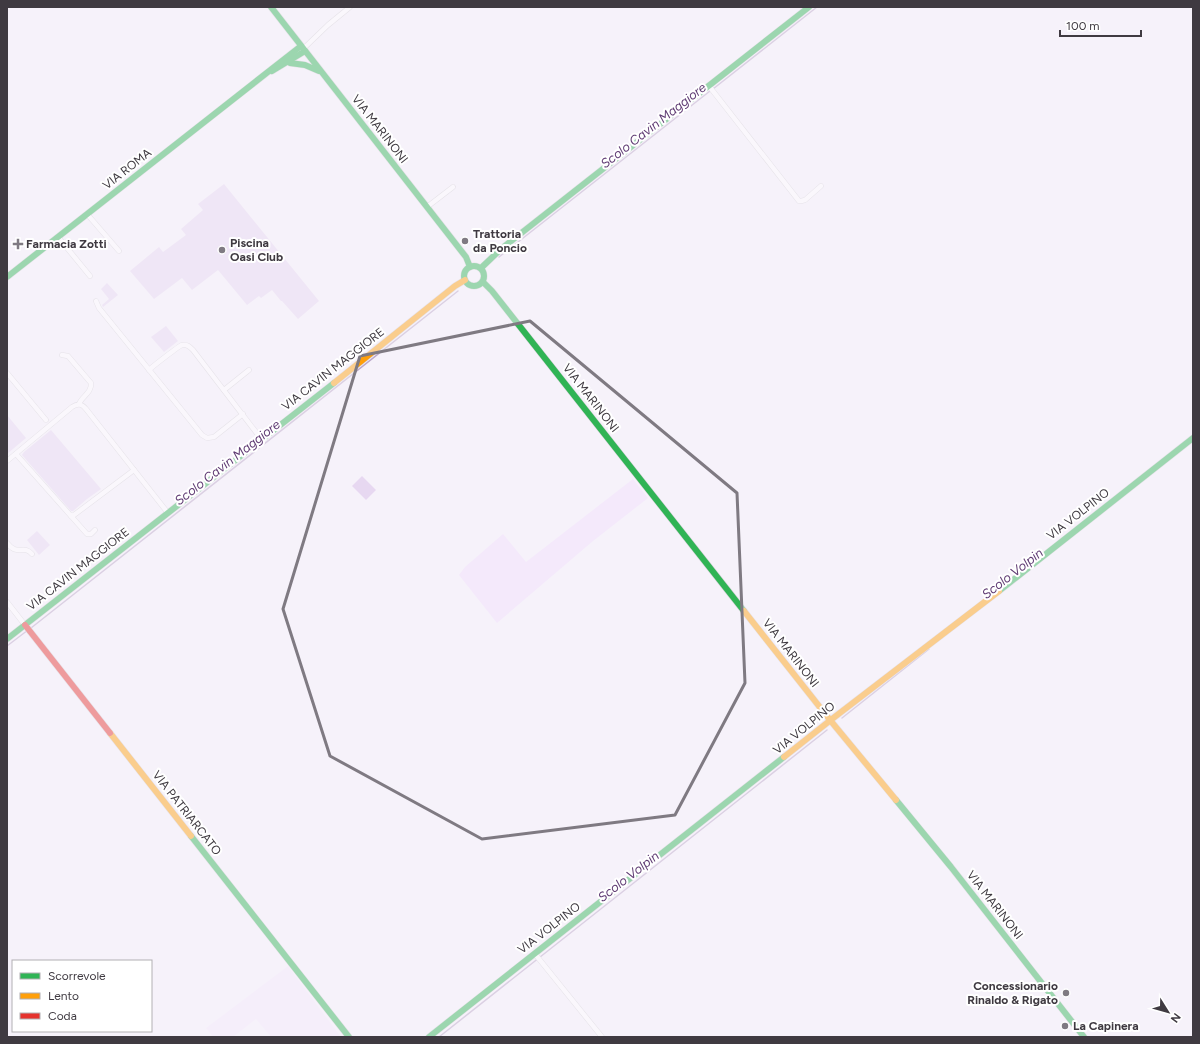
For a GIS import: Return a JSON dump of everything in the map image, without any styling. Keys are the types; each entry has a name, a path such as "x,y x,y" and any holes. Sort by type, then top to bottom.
{"street":[{"name":"VIA MARINONI","path":"270,7 466,257 470,266"},
{"path":"260,78 295,58 328,25 350,7"},
{"path":"481,268 492,257 711,89 810,7"},
{"path":"260,78 270,69 303,49"},
{"path":"288,62 305,64 322,73"},
{"name":"VIA ROMA","path":"7,277 260,78"},
{"path":"711,89 799,201 801,202 805,200 821,186"},
{"path":"427,208 453,187"},
{"path":"87,214 119,251"},
{"path":"58,237 90,276"},
{"path":"470,266 477,266 481,268 484,274 483,282 474,286 465,280 464,274 466,269 470,266"},
{"name":"VIA CAVIN MAGGIORE","path":"7,639 28,628 168,513 455,286 465,280"},
{"name":"VIA MARINONI","path":"483,282 492,291 830,720 955,871 1084,1037"},
{"path":"96,302 99,308 148,370 199,432 205,437 211,438 217,435 243,414"},
{"path":"148,370 178,346 188,346 193,350 262,440"},
{"path":"7,461 72,407 80,404 81,400 90,390 91,383 68,356 62,355"},
{"path":"224,390 249,370"},
{"path":"7,373 46,420"},
{"path":"80,404 168,513"},
{"name":"VIA VOLPINO","path":"429,1037 537,957 830,720 975,610 1193,438"},
{"path":"16,454 87,534 91,534 95,530"},
{"path":"71,516 134,470"},
{"path":"7,543 14,550 20,551 26,549 32,554"},
{"name":"VIA PATRIARCATO","path":"7,602 349,1037"},
{"path":"537,957 602,1037"}],"highlighted area":[{"path":"530,321 737,493 745,683 675,815 482,839 330,756 283,609 360,356"}],"shaded area":[{"name":"Piscina Oasi Club","path":"224,184 319,301 298,319 272,290 261,298 259,296 247,305 218,270 192,290 182,278 154,299 130,271 159,247 163,252 186,235 181,229 203,210 198,204"},
{"path":"107,283 118,295 103,307 102,305 109,299 101,289"},
{"path":"166,326 178,341 164,352 151,337"},
{"path":"7,415 26,438 7,454"},
{"path":"51,430 101,489 73,511 71,511 22,455"},
{"path":"362,476 376,490 366,500 352,486"},
{"path":"633,479 648,498 593,541 497,623 459,575 465,567 503,534 526,562"},
{"path":"37,531 50,545 39,555 27,540"},
{"path":"288,966 341,1037 271,1037 256,1019 233,1037 213,1037 206,1028"}],"waterway":[{"name":"Scolo Cavin Maggiore","path":"713,89 817,7"},
{"name":"Scolo Cavin Maggiore","path":"499,257 710,91"},
{"name":"Scolo Cavin Maggiore","path":"31,628 458,291"},
{"name":"Scolo Cavin Maggiore","path":"7,646 28,630"},
{"name":"Scolo Volpin","path":"842,718 929,649"},
{"name":"Scolo Volpin","path":"439,1037 827,730"}],"traffic: fast":[{"path":"271,7 466,257 470,267"},
{"path":"481,268 501,249 809,7"},
{"path":"7,277 301,46"},
{"path":"272,71 305,51"},
{"path":"290,63 305,65 319,71"},
{"path":"474,266 481,269 484,276 481,283 474,286 467,283 464,276 467,269 474,266"},
{"path":"483,282 492,291 744,611"},
{"path":"7,639 334,383"},
{"path":"999,591 1193,438"},
{"path":"429,1037 784,757"},
{"path":"896,800 951,867 1084,1037"},
{"path":"191,836 349,1037"}],"traffic: slow":[{"path":"334,383 455,286 465,280"},
{"path":"784,757 999,591"},
{"path":"744,611 830,720 896,800"},
{"path":"110,733 191,836"}],"traffic: jam":[{"path":"25,625 110,733"}],"place":[{"name":"Trattoria da Poncio","path":"465,241"},
{"name":"Farmacia Zotti","path":"18,244"},
{"name":"Piscina Oasi Club","path":"222,250"},
{"name":"Concessionario Rinaldo & Rigato","path":"1066,993"},
{"name":"La Capinera","path":"1065,1026"}]}
